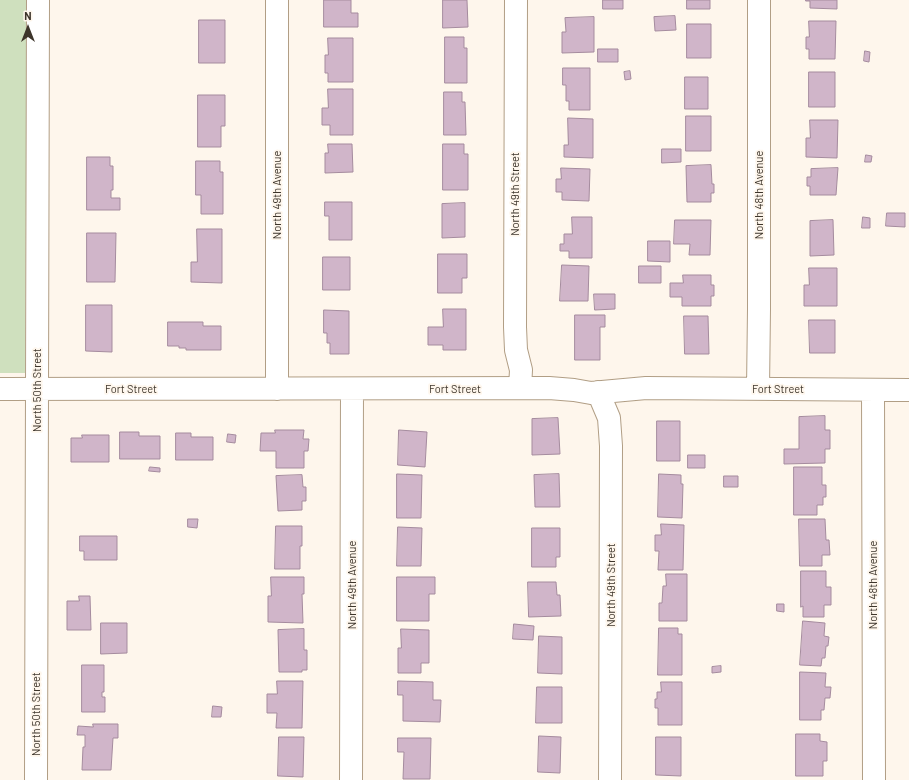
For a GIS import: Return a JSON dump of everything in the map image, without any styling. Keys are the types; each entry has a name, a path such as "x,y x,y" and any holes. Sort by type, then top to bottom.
{"street":[{"name":"North 50th Street","path":"36,780 38,0"},
{"name":"North 49th Avenue","path":"277,0 277,389"},
{"name":"North 49th Street","path":"516,0 515,327 516,350 521,370 520,388"},
{"name":"North 48th Avenue","path":"758,389 759,0"},
{"name":"Fort Street","path":"0,389 549,388 591,393 646,388 909,390"},
{"name":"North 49th Avenue","path":"351,780 352,389"},
{"name":"North 48th Avenue","path":"873,390 874,780"},
{"name":"North 49th Street","path":"598,392 609,418 611,446 610,780"}],"green space":[{"path":"0,0 27,0 25,373 0,373"}],"building":[{"path":"324,0 351,0 351,13 358,13 358,27 324,27"},
{"path":"443,0 467,0 468,27 443,28"},
{"path":"603,0 623,0 623,9 603,9"},
{"path":"687,0 710,0 710,9 687,9"},
{"path":"806,0 837,0 837,9 810,8 810,1"},
{"path":"675,16 676,30 655,31 654,17"},
{"path":"594,17 594,52 562,53 562,32 566,32 565,18"},
{"path":"199,20 225,20 225,63 199,63"},
{"path":"809,21 836,21 835,59 809,59 809,49 806,49 806,37 809,37"},
{"path":"687,24 711,24 711,58 687,58"},
{"path":"445,37 464,37 464,48 467,48 467,83 445,83"},
{"path":"328,38 353,38 353,82 328,82 328,73 325,73 325,55 328,55"},
{"path":"598,49 618,49 618,62 598,62"},
{"path":"865,51 870,52 869,62 864,61"},
{"path":"563,68 590,68 590,110 569,110 569,101 566,101 566,85 563,85"},
{"path":"630,71 631,79 625,80 624,72"},
{"path":"809,72 835,72 835,107 809,107"},
{"path":"685,77 708,77 708,109 685,109"},
{"path":"328,89 353,89 353,135 330,135 330,125 322,125 322,108 328,108"},
{"path":"444,92 462,92 462,102 465,102 466,135 444,135"},
{"path":"198,95 225,95 225,126 221,126 221,147 198,147"},
{"path":"686,116 711,116 711,151 686,151"},
{"path":"568,118 593,119 593,158 564,157 564,145 568,145"},
{"path":"810,120 838,120 837,158 806,157 806,138 810,138"},
{"path":"328,144 352,144 353,172 325,173 325,153 328,153"},
{"path":"443,144 464,144 464,154 468,154 468,190 443,190"},
{"path":"662,149 681,149 681,162 662,163"},
{"path":"866,155 872,156 871,162 865,162"},
{"path":"87,157 110,157 110,166 113,166 113,190 111,190 111,198 120,198 120,210 87,210"},
{"path":"196,161 220,161 220,172 223,172 223,214 201,214 201,195 196,195"},
{"path":"711,165 714,193 711,193 711,202 687,202 686,166"},
{"path":"561,168 590,169 589,201 562,200 562,192 556,192 556,179 561,179"},
{"path":"838,168 836,195 810,195 810,186 807,186 807,177 811,177 811,169"},
{"path":"325,202 352,202 352,240 329,240 329,216 325,216"},
{"path":"465,203 465,237 442,238 442,204"},
{"path":"887,213 905,213 905,227 886,226"},
{"path":"572,217 592,217 592,258 569,258 569,251 560,251 560,244 564,244 564,234 572,234"},
{"path":"863,217 870,218 870,228 862,228"},
{"path":"675,220 711,220 710,255 689,255 690,244 674,244"},
{"path":"833,220 834,255 810,256 810,221"},
{"path":"197,229 222,229 222,283 191,282 191,262 197,262"},
{"path":"87,233 116,233 115,282 87,282"},
{"path":"648,241 670,241 670,262 648,261"},
{"path":"438,254 467,254 467,278 462,278 462,293 438,293"},
{"path":"323,257 350,257 350,290 323,290"},
{"path":"562,265 589,266 588,301 560,301"},
{"path":"639,266 661,266 661,283 639,283"},
{"path":"809,268 837,268 837,306 804,306 804,285 809,285"},
{"path":"683,275 711,275 711,285 714,285 714,296 711,296 711,306 682,306 682,297 670,297 670,283 683,283"},
{"path":"594,294 615,294 615,309 595,310"},
{"path":"86,305 112,305 112,352 86,351"},
{"path":"443,309 466,309 466,350 443,350 443,345 428,345 428,327 443,327"},
{"path":"324,310 349,311 349,354 330,354 330,343 327,343 327,333 324,333"},
{"path":"575,315 605,315 605,327 600,327 600,360 575,360"},
{"path":"684,316 708,316 709,354 685,354"},
{"path":"809,320 835,320 835,353 810,353"},
{"path":"168,322 203,322 203,326 221,326 221,350 186,350 186,348 179,348 179,346 168,346"},
{"path":"825,416 825,430 830,430 830,449 825,449 825,463 784,464 784,449 799,449 799,417"},
{"path":"558,418 560,454 532,455 532,419"},
{"path":"657,421 680,421 680,461 657,461"},
{"path":"275,430 304,430 303,439 309,439 308,451 304,451 304,468 276,468 276,451 260,451 261,433 275,433"},
{"path":"399,430 427,432 425,467 398,465"},
{"path":"120,432 139,432 139,436 160,436 160,459 120,459"},
{"path":"176,433 191,433 191,437 213,437 213,460 176,460"},
{"path":"228,434 236,435 235,443 227,442"},
{"path":"82,435 109,435 109,462 71,462 71,438 82,438"},
{"path":"688,455 705,455 705,468 688,468"},
{"path":"150,467 160,468 160,472 149,471"},
{"path":"794,467 822,467 822,485 826,485 826,497 823,497 823,505 817,505 817,515 794,515"},
{"path":"397,474 422,475 421,518 397,518"},
{"path":"559,474 560,507 535,507 534,475"},
{"path":"659,474 681,475 681,484 683,484 682,518 658,517"},
{"path":"302,475 303,487 306,487 306,501 302,501 302,510 278,511 276,476"},
{"path":"724,476 738,476 738,487 724,487"},
{"path":"188,519 198,519 197,528 188,527"},
{"path":"799,519 825,519 826,540 829,540 830,555 822,555 822,566 800,566"},
{"path":"661,524 684,525 683,570 658,570 659,551 655,551 655,535 661,535"},
{"path":"276,526 302,526 300,569 275,569"},
{"path":"398,527 422,528 421,566 397,566"},
{"path":"532,528 560,528 560,557 556,557 556,567 532,567"},
{"path":"80,536 117,536 117,560 84,560 84,551 80,551"},
{"path":"801,571 826,571 826,587 831,587 831,605 824,605 824,617 803,617 803,606 801,607"},
{"path":"666,574 687,574 687,621 659,621 659,603 662,603 663,586 666,586"},
{"path":"271,577 304,577 304,594 302,594 303,623 268,622 268,596 271,596"},
{"path":"397,577 435,577 435,594 429,594 429,621 397,621"},
{"path":"528,582 556,582 557,595 560,595 561,616 529,617"},
{"path":"79,596 90,596 91,630 67,630 67,601 79,601"},
{"path":"777,604 784,604 784,612 777,611"},
{"path":"803,621 825,623 824,636 829,637 828,646 826,646 825,658 822,658 821,666 800,665"},
{"path":"101,623 127,623 127,653 101,654"},
{"path":"514,624 534,626 533,640 513,639"},
{"path":"659,628 678,628 678,634 682,634 682,675 658,675"},
{"path":"304,629 304,650 307,650 307,670 302,670 302,672 279,672 278,630"},
{"path":"401,629 429,630 429,663 421,663 421,673 398,673 398,648 401,648"},
{"path":"539,636 562,637 562,674 538,673"},
{"path":"82,665 104,665 104,692 102,692 102,697 105,697 105,712 82,712"},
{"path":"721,666 721,672 712,673 712,667"},
{"path":"800,672 826,673 825,687 831,687 830,698 825,698 824,710 821,710 821,720 800,720"},
{"path":"277,681 303,681 302,728 276,728 277,713 267,713 267,694 277,694"},
{"path":"398,681 433,682 433,700 441,700 440,722 403,721 403,695 398,695"},
{"path":"661,682 682,682 682,725 658,725 658,708 655,708 655,699 657,699 657,692 661,692"},
{"path":"537,687 562,687 562,723 536,723"},
{"path":"213,706 222,707 221,717 212,717"},
{"path":"93,724 118,724 118,738 113,738 111,770 82,770 85,735 77,735 78,726 93,727"},
{"path":"796,734 820,734 820,741 827,742 827,761 823,761 823,776 796,776"},
{"path":"539,736 561,737 560,773 538,772"},
{"path":"279,737 304,737 303,777 278,776"},
{"path":"656,737 681,737 681,776 656,775"},
{"path":"398,738 431,738 430,779 403,779 404,752 398,752"}]}
